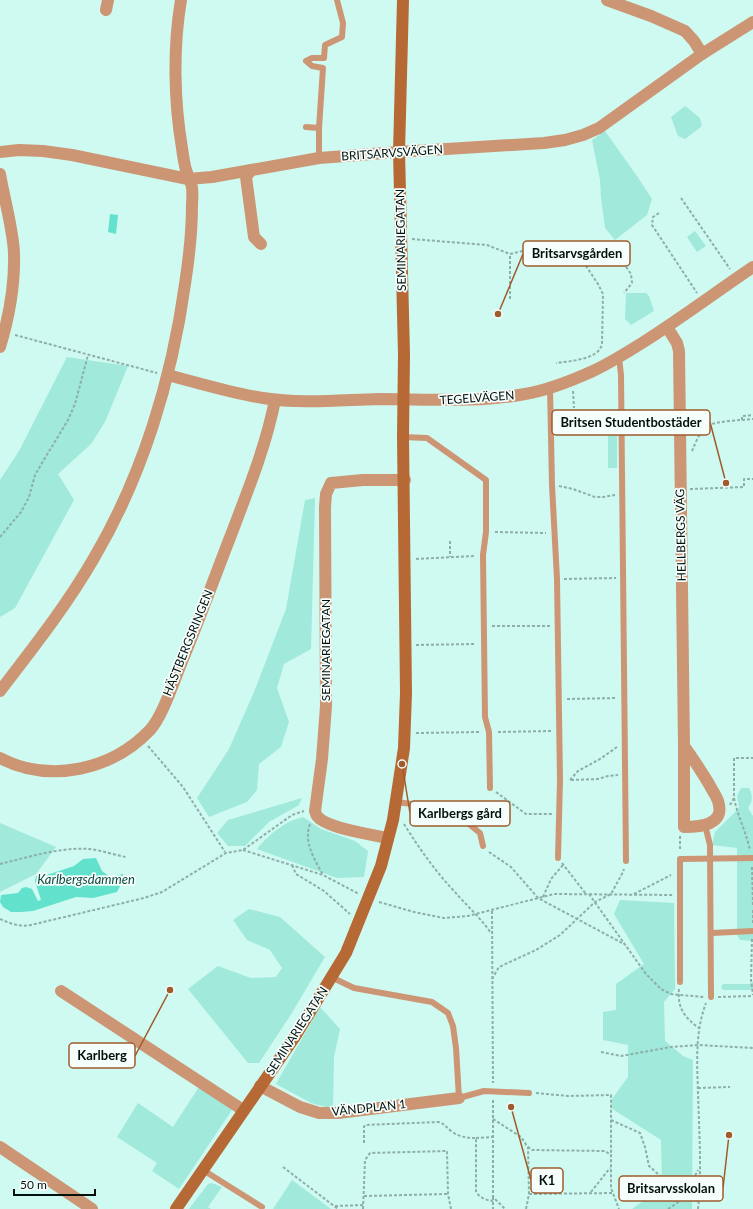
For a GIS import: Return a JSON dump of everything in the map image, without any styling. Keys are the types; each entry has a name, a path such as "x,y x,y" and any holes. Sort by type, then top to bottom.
{"street":[{"path":"0,691 65,605 95,557 125,498 138,466 168,375 180,320 190,254 192,209 192,189 190,179 186,172 181,147 176,93 176,39 182,0"},
{"name":"SEMINARIEGATAN","path":"176,1209 296,1035 346,953 381,866 393,820 404,748 406,714 404,354 399,152 403,0"},
{"path":"607,0 651,16 685,31 694,41 702,54"},
{"name":"BRITSARVSVÄGEN","path":"0,152 19,150 43,151 110,162 190,179 212,177 319,158 544,143 565,140 583,135 606,123 702,54 753,22"},
{"path":"251,170 246,177 254,237 261,244"},
{"path":"0,174 14,252 14,277 9,311 0,347"},
{"name":"TEGELVÄGEN","path":"168,375 248,395 275,400 448,401 526,394 550,388 595,370 667,327 702,301 753,267"},
{"name":"HELLBERGS VÄG","path":"667,327 677,343 679,351 684,826"},
{"name":"HÄSTBERGSRINGEN","path":"0,758 11,764 37,770 56,771 92,766 123,752 150,730 157,719 192,637 251,482 264,444 275,400"},
{"name":"SEMINARIEGATAN","path":"315,808 322,759 326,706 326,494 329,486 336,482 405,480"},
{"path":"684,746 702,772 718,801 719,808 718,814 714,819 705,825 684,826"},
{"path":"315,808 317,816 330,824 364,834 388,838"},
{"path":"61,991 243,1110"},
{"name":"VÄNDPLAN 1","path":"260,1086 300,1107 319,1113 338,1113 459,1098"},
{"path":"0,1147 92,1209"}],"lane":[{"path":"319,158 319,128 323,68 312,66 306,61 312,58 324,58 325,45 342,37 343,23 337,0"},
{"path":"306,127 319,128"},
{"path":"618,357 621,375 626,860"},
{"path":"550,388 552,485 557,579 560,780 558,858"},
{"path":"404,437 427,438 486,480 486,532 483,555 485,717 489,732 490,788"},
{"path":"396,802 412,804 459,816 480,833 483,846"},
{"path":"705,825 710,845 712,933 711,997"},
{"path":"680,982 680,859 753,858"},
{"path":"712,933 753,931"},
{"path":"331,977 354,988 432,1002 448,1013 453,1026 456,1048 459,1098 493,1090 529,1093"},
{"path":"203,1170 262,1207"}],"path":[{"path":"681,198 736,278"},
{"path":"659,213 653,217 652,225 702,301"},
{"path":"409,239 487,245 510,254 543,246 566,247 572,249 582,260 603,294 601,348 586,358 556,363"},
{"path":"582,260 588,253 603,244 613,248 631,274 632,283 624,293"},
{"path":"510,254 510,299"},
{"path":"4,332 168,375"},
{"path":"0,537 21,512 29,497 35,476 68,420 75,404 88,355"},
{"path":"572,388 574,408"},
{"path":"742,420 742,416 753,416"},
{"path":"680,454 690,454 699,436 709,425 733,420 753,419"},
{"path":"699,488 744,487 744,479 753,479"},
{"path":"552,485 573,488 595,497 622,495"},
{"path":"486,532 555,533"},
{"path":"450,541 450,557"},
{"path":"413,559 483,555"},
{"path":"557,579 623,578"},
{"path":"485,626 557,626"},
{"path":"413,645 485,644"},
{"path":"558,699 624,698"},
{"path":"141,738 183,787 226,853"},
{"path":"570,780 578,771 600,759 624,742"},
{"path":"718,814 728,808 734,798 734,758 753,758"},
{"path":"560,780 598,779 608,776 624,775"},
{"path":"490,788 526,814 559,813"},
{"path":"0,919 10,924 23,926 32,925 144,898 162,892 226,853 243,850 292,815 307,809 315,808 308,829 310,850 323,875"},
{"path":"393,820 402,822 453,891 484,922 492,934"},
{"path":"680,859 680,827 684,826"},
{"path":"483,846 488,852 511,867 538,898 625,945"},
{"path":"0,864 47,853 79,849 91,849 126,857"},
{"path":"243,850 323,875 360,894"},
{"path":"558,858 586,894"},
{"path":"492,980 499,967 536,950 560,935 595,902 611,894 623,872 626,860"},
{"path":"543,897 551,879 563,864"},
{"path":"292,865 296,874 324,891 346,910 358,923"},
{"path":"633,895 667,879 680,869"},
{"path":"379,902 414,912 444,918 468,916 492,911 554,894 680,896"},
{"path":"589,894 646,974 661,989 678,995 708,997 699,1028 698,1045 698,1209"},
{"path":"711,997 753,995 751,980 753,908"},
{"path":"492,911 493,1209"},
{"path":"678,995 680,1007 689,1021 699,1028"},
{"path":"601,1052 621,1056 671,1047 698,1045 753,1048"},
{"path":"698,1088 730,1087"},
{"path":"529,1093 568,1096 611,1095 611,1188 619,1209"},
{"path":"493,1119 522,1137 528,1147 532,1150 605,1151 611,1155"},
{"path":"611,1120 640,1133 645,1146 648,1166 676,1190 683,1199 699,1201"},
{"path":"364,1143 365,1124 438,1122 445,1124 452,1131 463,1137 493,1137"},
{"path":"476,1138 476,1191 482,1198 493,1201"},
{"path":"526,1209 529,1194 528,1147"},
{"path":"363,1209 365,1160 370,1153 447,1151 448,1194 451,1209"},
{"path":"283,1167 338,1209"},
{"path":"591,1192 611,1167"},
{"path":"668,1209 683,1199 699,1168"},
{"path":"529,1194 591,1192 613,1193"},
{"path":"364,1196 448,1194"},
{"path":"493,1197 506,1209"},
{"path":"334,1206 364,1205"}],"shaded area":[{"path":"685,106 700,118 702,126 685,139 678,136 671,117"},
{"path":"605,131 652,199 647,215 615,240 605,228 600,180 592,140"},
{"path":"695,231 706,246 697,252 687,237"},
{"path":"626,293 646,293 649,296 654,311 631,325 625,319"},
{"path":"67,357 128,366 105,422 91,444 58,474 74,500 15,608 0,617 0,480 19,451"},
{"path":"608,434 617,434 617,468 608,468"},
{"path":"315,498 311,649 284,664 277,688 289,722 281,747 259,764 257,790 247,802 209,817 197,798 229,749 254,692 286,609 305,500"},
{"path":"741,788 749,788 752,796 752,801 748,808 753,816 753,941 740,940 737,935 737,848 712,845 715,832 739,808 737,796"},
{"path":"302,798 299,805 269,822 245,846 228,846 217,833 228,820"},
{"path":"303,817 321,829 355,841 368,851 364,877 337,878 257,849 278,829 296,819"},
{"path":"0,823 56,847 36,874 0,892"},
{"path":"620,900 674,903 675,989 664,1002 665,1041 683,1056 693,1060 692,1209 632,1209 662,1187 661,1140 611,1108 612,1099 628,1077 628,1045 603,1040 603,1012 616,1010 616,984 644,964 614,914"},
{"path":"249,909 280,917 325,957 290,1016 259,1063 248,1063 188,989 218,966 251,978 276,977 282,968 270,950 247,940 233,920"},
{"path":"753,982 753,990 723,990 721,987 723,984 749,984"},
{"path":"320,1007 340,1029 334,1057 333,1109 311,1103 276,1084"},
{"path":"199,1087 232,1110 179,1189 152,1171 157,1163 117,1137 138,1103 173,1127"},
{"path":"292,1180 331,1209 273,1209"},
{"path":"212,1183 222,1187 208,1207 211,1209 189,1209 208,1184"}],"water":[{"path":"110,214 118,215 116,234 108,232"},
{"name":"Karlbergsdammen","path":"96,858 102,871 110,877 123,874 122,882 117,892 93,898 76,897 33,911 11,912 3,907 0,902 1,895 18,893 22,888 26,887 32,889 38,901 41,900 35,881 36,876 50,874 74,866 83,859"}],"place":[{"name":"Britsarvsgården","path":"498,314"},
{"name":"Britsen Studentbostäder","path":"726,483"},
{"name":"Karlbergs gård","path":"402,764"},
{"name":"Karlberg","path":"170,990"},
{"name":"K1","path":"511,1107"},
{"name":"Britsarvsskolan","path":"729,1135"}]}
